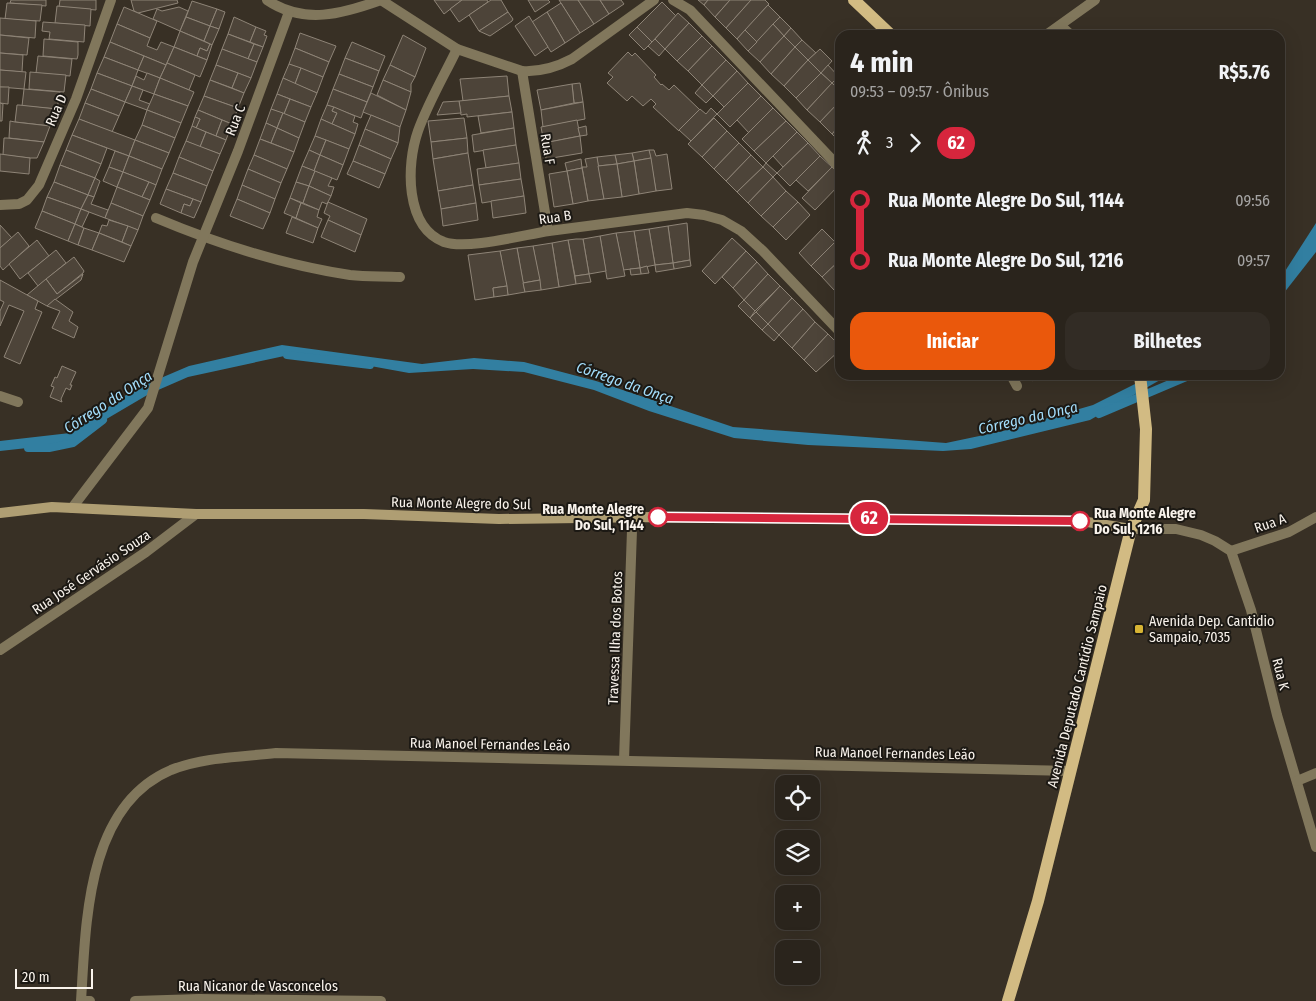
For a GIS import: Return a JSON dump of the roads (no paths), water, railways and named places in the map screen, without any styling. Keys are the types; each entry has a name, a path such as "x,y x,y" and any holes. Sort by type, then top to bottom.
{"main road":[{"path":"854,0 886,30"},
{"name":"Avenida Deputado Cantídio Sampaio","path":"1008,1001 1038,902 1131,529 1144,500 1146,429 1141,380"}],"street":[{"name":"Rua D","path":"0,206 19,204 27,200 39,185 76,99 112,0"},
{"path":"267,0 289,12 308,15 345,12 381,0 457,49 522,71 545,70 572,59 654,0"},
{"path":"673,0 690,10 835,163"},
{"path":"1054,30 1095,0"},
{"name":"Rua C","path":"72,508 149,405 193,262 248,125 289,12"},
{"path":"1061,26 1065,30"},
{"name":"Rua B","path":"457,49 418,132 412,163 414,205 428,233 445,242 463,246 548,231 687,213 704,215 722,220 741,231 763,251 835,327"},
{"name":"Rua F","path":"522,71 548,231"},
{"path":"156,218 204,237 268,256 329,271 353,275 400,276"},
{"path":"1014,380 1017,386"},
{"path":"0,396 18,402"},
{"name":"Rua Monte Alegre do Sul","path":"0,513 52,507 196,514 364,514 499,518 636,517 1070,521 1131,529"},
{"name":"Rua José Gervásio Souza","path":"0,650 146,552 196,514"},
{"name":"Rua A","path":"1231,551 1289,532 1316,516"},
{"name":"Travessa Ilha dos Botos","path":"624,760 632,530 636,517"},
{"path":"1131,529 1176,529 1201,535 1231,551"},
{"name":"Rua K","path":"1231,551 1251,610 1277,715 1316,847"},
{"name":"Rua Manoel Fernandes Leão","path":"81,1001 85,924 91,889 99,859 110,831 126,804 146,785 171,770 208,760 276,753 1071,771"},
{"path":"1298,781 1316,773"},
{"path":"81,1001 90,1001"},
{"name":"Rua Nicanor de Vasconcelos","path":"135,1001 381,1001"}],"water":[{"path":"1316,223 1316,252 1285,292 1285,271"},
{"path":"282,345 422,364 474,358 524,362 596,381 733,427 946,443 1003,431 1093,405 1143,380 1160,380 1090,420 971,449 943,451 808,445 734,438 649,411 594,390 524,372 473,369 409,373 289,355 188,377 149,394 98,424 73,443 0,451 0,441 70,433 135,389 189,366"}],"waterway":[{"name":"Córrego da Onça","path":"287,355 370,365"},
{"name":"Córrego da Onça","path":"1099,414 1179,380"},
{"name":"Córrego da Onça","path":"28,448 49,448 73,443 103,420"}],"place":[{"name":"Rua Monte Alegre Do Sul, 1144","path":"658,517"},
{"name":"Rua Monte Alegre Do Sul, 1216","path":"1080,521"},
{"name":"Avenida Dep. Cantidio Sampaio, 7035","path":"1139,629"}]}
